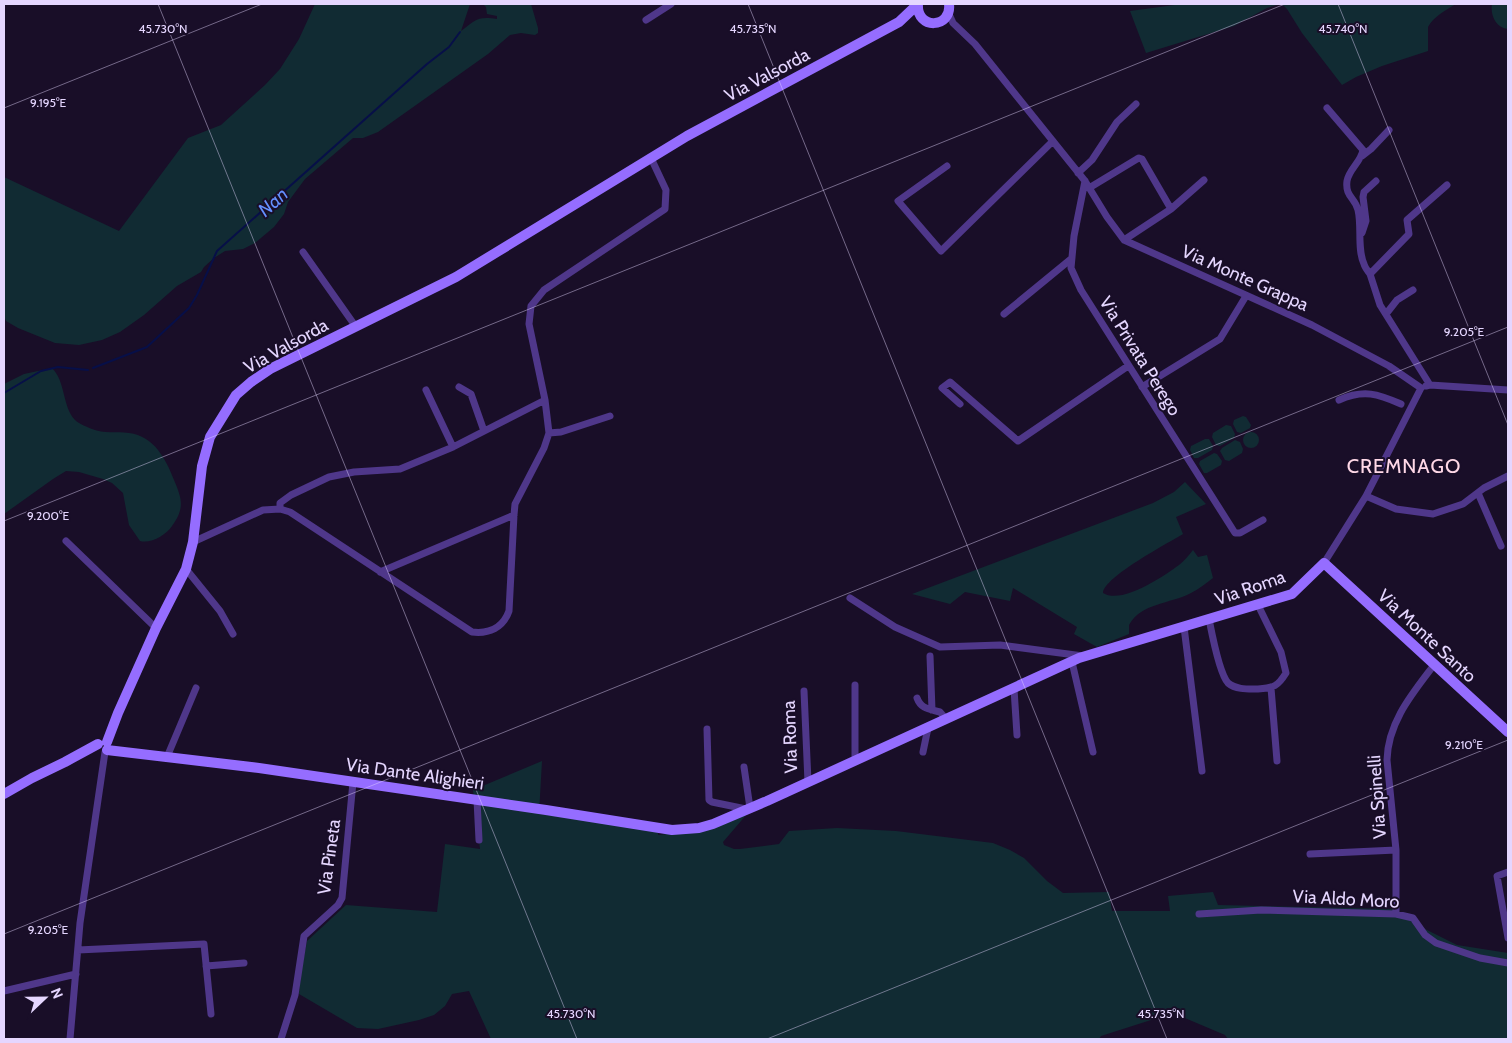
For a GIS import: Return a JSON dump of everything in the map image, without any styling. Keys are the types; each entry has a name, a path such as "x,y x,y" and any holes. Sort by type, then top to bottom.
{"street":[{"path":"646,20 672,4"},
{"path":"918,4 919,13 925,21"},
{"name":"Via Valsorda","path":"104,747 156,628 186,569 193,542 202,466 210,437 236,395 270,369 456,276 686,136 899,22 918,4"},
{"path":"940,22 944,20 949,6"},
{"name":"Via Monte Grappa","path":"949,6 953,23 972,41 1053,141 1087,185 1124,240 1312,325 1389,366 1421,388"},
{"name":"Via Valsorda","path":"899,22 910,20 940,22"},
{"name":"Via Monte Grappa","path":"940,22 958,28"},
{"path":"1078,173 1092,160 1117,122 1136,104"},
{"path":"1328,108 1361,147 1363,150 1362,156"},
{"path":"1389,130 1362,156 1349,173 1347,183 1348,194 1358,209 1361,253 1380,305 1430,385"},
{"path":"947,166 898,201 941,251 1053,141"},
{"path":"193,542 263,510 280,509 290,512 472,632 483,634 506,621 509,611 516,504 544,448 549,433 545,400 529,324 531,306 544,290 665,209 666,190 652,158"},
{"path":"1087,185 1139,158 1142,159 1172,209"},
{"path":"1124,240 1172,209 1204,180"},
{"path":"1361,238 1366,221 1364,192 1376,181"},
{"name":"Via Privata Perego","path":"1087,185 1074,236 1071,259 1071,268 1081,290 1235,533 1240,534 1263,520"},
{"path":"1370,274 1409,234 1407,220 1447,185"},
{"path":"303,252 356,327"},
{"path":"1004,314 1071,259"},
{"path":"1386,314 1398,300 1413,290"},
{"path":"1142,387 1220,339 1246,296"},
{"path":"960,404 942,388 950,382 1018,441 1128,366"},
{"path":"1421,388 1430,385 1508,390"},
{"path":"458,387 472,394 484,431"},
{"name":"Via Roma","path":"699,828 748,809 1086,656 1292,594 1324,563 1339,540 1366,496 1421,388"},
{"path":"426,390 453,447"},
{"path":"1339,400 1351,395 1374,394 1384,396 1401,404"},
{"path":"280,509 280,503 291,495 329,477 354,472 400,468 453,447 545,400"},
{"path":"549,433 561,432 610,416"},
{"path":"1366,496 1396,509 1433,514 1463,504 1500,479 1508,476"},
{"path":"1478,493 1501,546"},
{"path":"380,572 514,515"},
{"path":"66,541 156,628"},
{"name":"Via Monte Santo","path":"1324,563 1508,732"},
{"path":"186,569 220,611 233,634"},
{"path":"850,598 895,627 940,647 1000,645 1086,656"},
{"path":"1209,619 1221,669 1228,683 1243,689 1271,688 1279,684 1286,673 1281,652 1258,605"},
{"path":"1184,627 1202,771"},
{"path":"930,656 932,710"},
{"path":"1072,662 1092,752"},
{"name":"Via Spinelli","path":"1396,914 1396,850 1387,750 1396,721 1407,700 1434,665"},
{"path":"855,685 855,760"},
{"path":"167,757 196,688"},
{"path":"1271,688 1276,761"},
{"path":"1014,689 1017,736"},
{"name":"Via Roma","path":"804,690 808,782"},
{"path":"917,698 919,704 925,709 940,712 946,719"},
{"path":"923,752 928,728"},
{"path":"707,729 709,800 748,809 744,767"},
{"path":"5,792 79,755 104,747 80,923 70,1039"},
{"name":"Via Dante Alighieri","path":"104,747 126,753 266,769 672,830 699,828"},
{"name":"Via Pineta","path":"281,1039 295,996 304,936 338,905 342,898 353,782"},
{"path":"477,800 479,840"},
{"name":"Via Spinelli","path":"1310,854 1396,850"},
{"path":"1508,872 1497,876 1508,938"},
{"name":"Via Aldo Moro","path":"1199,914 1261,910 1396,914 1413,918 1425,935 1436,942 1480,958 1508,963"},
{"path":"78,950 204,944 211,1014"},
{"path":"206,966 244,963"},
{"path":"4,991 76,974"}],"shaded area":[{"path":"315,4 470,4 461,31 477,20 485,18 497,19 497,16 487,14 486,7 483,4 531,4 538,33 535,35 521,33 510,35 488,54 378,132 363,138 353,138 305,179 288,202 284,214 274,227 255,243 243,249 225,251 214,258 201,272 177,286 144,315 120,332 102,340 79,345 55,343 6,321 4,316 4,177 119,231 188,138 221,125 280,69 299,39"},
{"path":"1182,4 1280,4 1267,8 1234,26 1146,53 1130,11"},
{"path":"1280,4 1456,4 1430,23 1428,27 1428,51 1382,66 1342,85 1302,33 1287,9"},
{"path":"1492,4 1508,4 1508,29 1497,24 1492,12"},
{"path":"52,368 60,380 68,408 75,420 97,431 124,432 138,435 152,444 163,457 177,487 181,503 176,520 162,535 153,540 140,541 129,525 123,493 112,483 79,472 66,471 4,514 4,384 24,374"},
{"path":"1243,416 1246,417 1251,425 1250,428 1241,433 1237,432 1233,424 1234,420"},
{"path":"1226,425 1231,426 1235,434 1234,438 1220,446 1216,445 1212,437 1213,433"},
{"path":"1251,432 1257,434 1259,440 1257,446 1251,448 1245,446 1243,440 1245,434"},
{"path":"1209,439 1213,446 1212,450 1198,458 1194,458 1190,450 1191,446"},
{"path":"1235,440 1240,442 1243,449 1242,453 1229,461 1225,460 1220,451"},
{"path":"1214,453 1222,461 1221,465 1204,473 1199,464 1200,461"},
{"path":"1185,482 1206,504 1176,517 1183,534 1151,552 1114,578 1106,586 1103,593 1111,596 1121,595 1143,588 1179,565 1193,550 1198,557 1207,555 1213,578 1183,597 1141,612 1129,625 1129,634 1097,647 1074,634 1077,627 1013,588 1010,601 965,592 950,604 912,594 1153,503 1174,492"},
{"path":"542,761 539,814 659,829 658,835 692,831 747,814 723,842 724,845 734,849 779,844 789,831 837,828 896,831 993,843 1024,858 1047,881 1063,893 1109,892 1112,911 1170,911 1168,896 1213,892 1218,905 1395,909 1419,926 1457,945 1508,953 1508,1039 1228,1039 1225,1035 1173,1013 1101,1036 1099,1039 491,1039 469,991 452,994 445,1006 434,1015 378,1029 357,1028 299,994 307,941 346,905 437,912 445,844 480,849 473,790"}],"waterway":[{"name":"Nan","path":"93,368 147,347 189,308 217,251 427,64 449,47 460,32"},
{"name":"Nan","path":"4,393 41,371 58,367 88,370"}],"district":[{"name":"CREMNAGO","path":"1404,466"}]}
